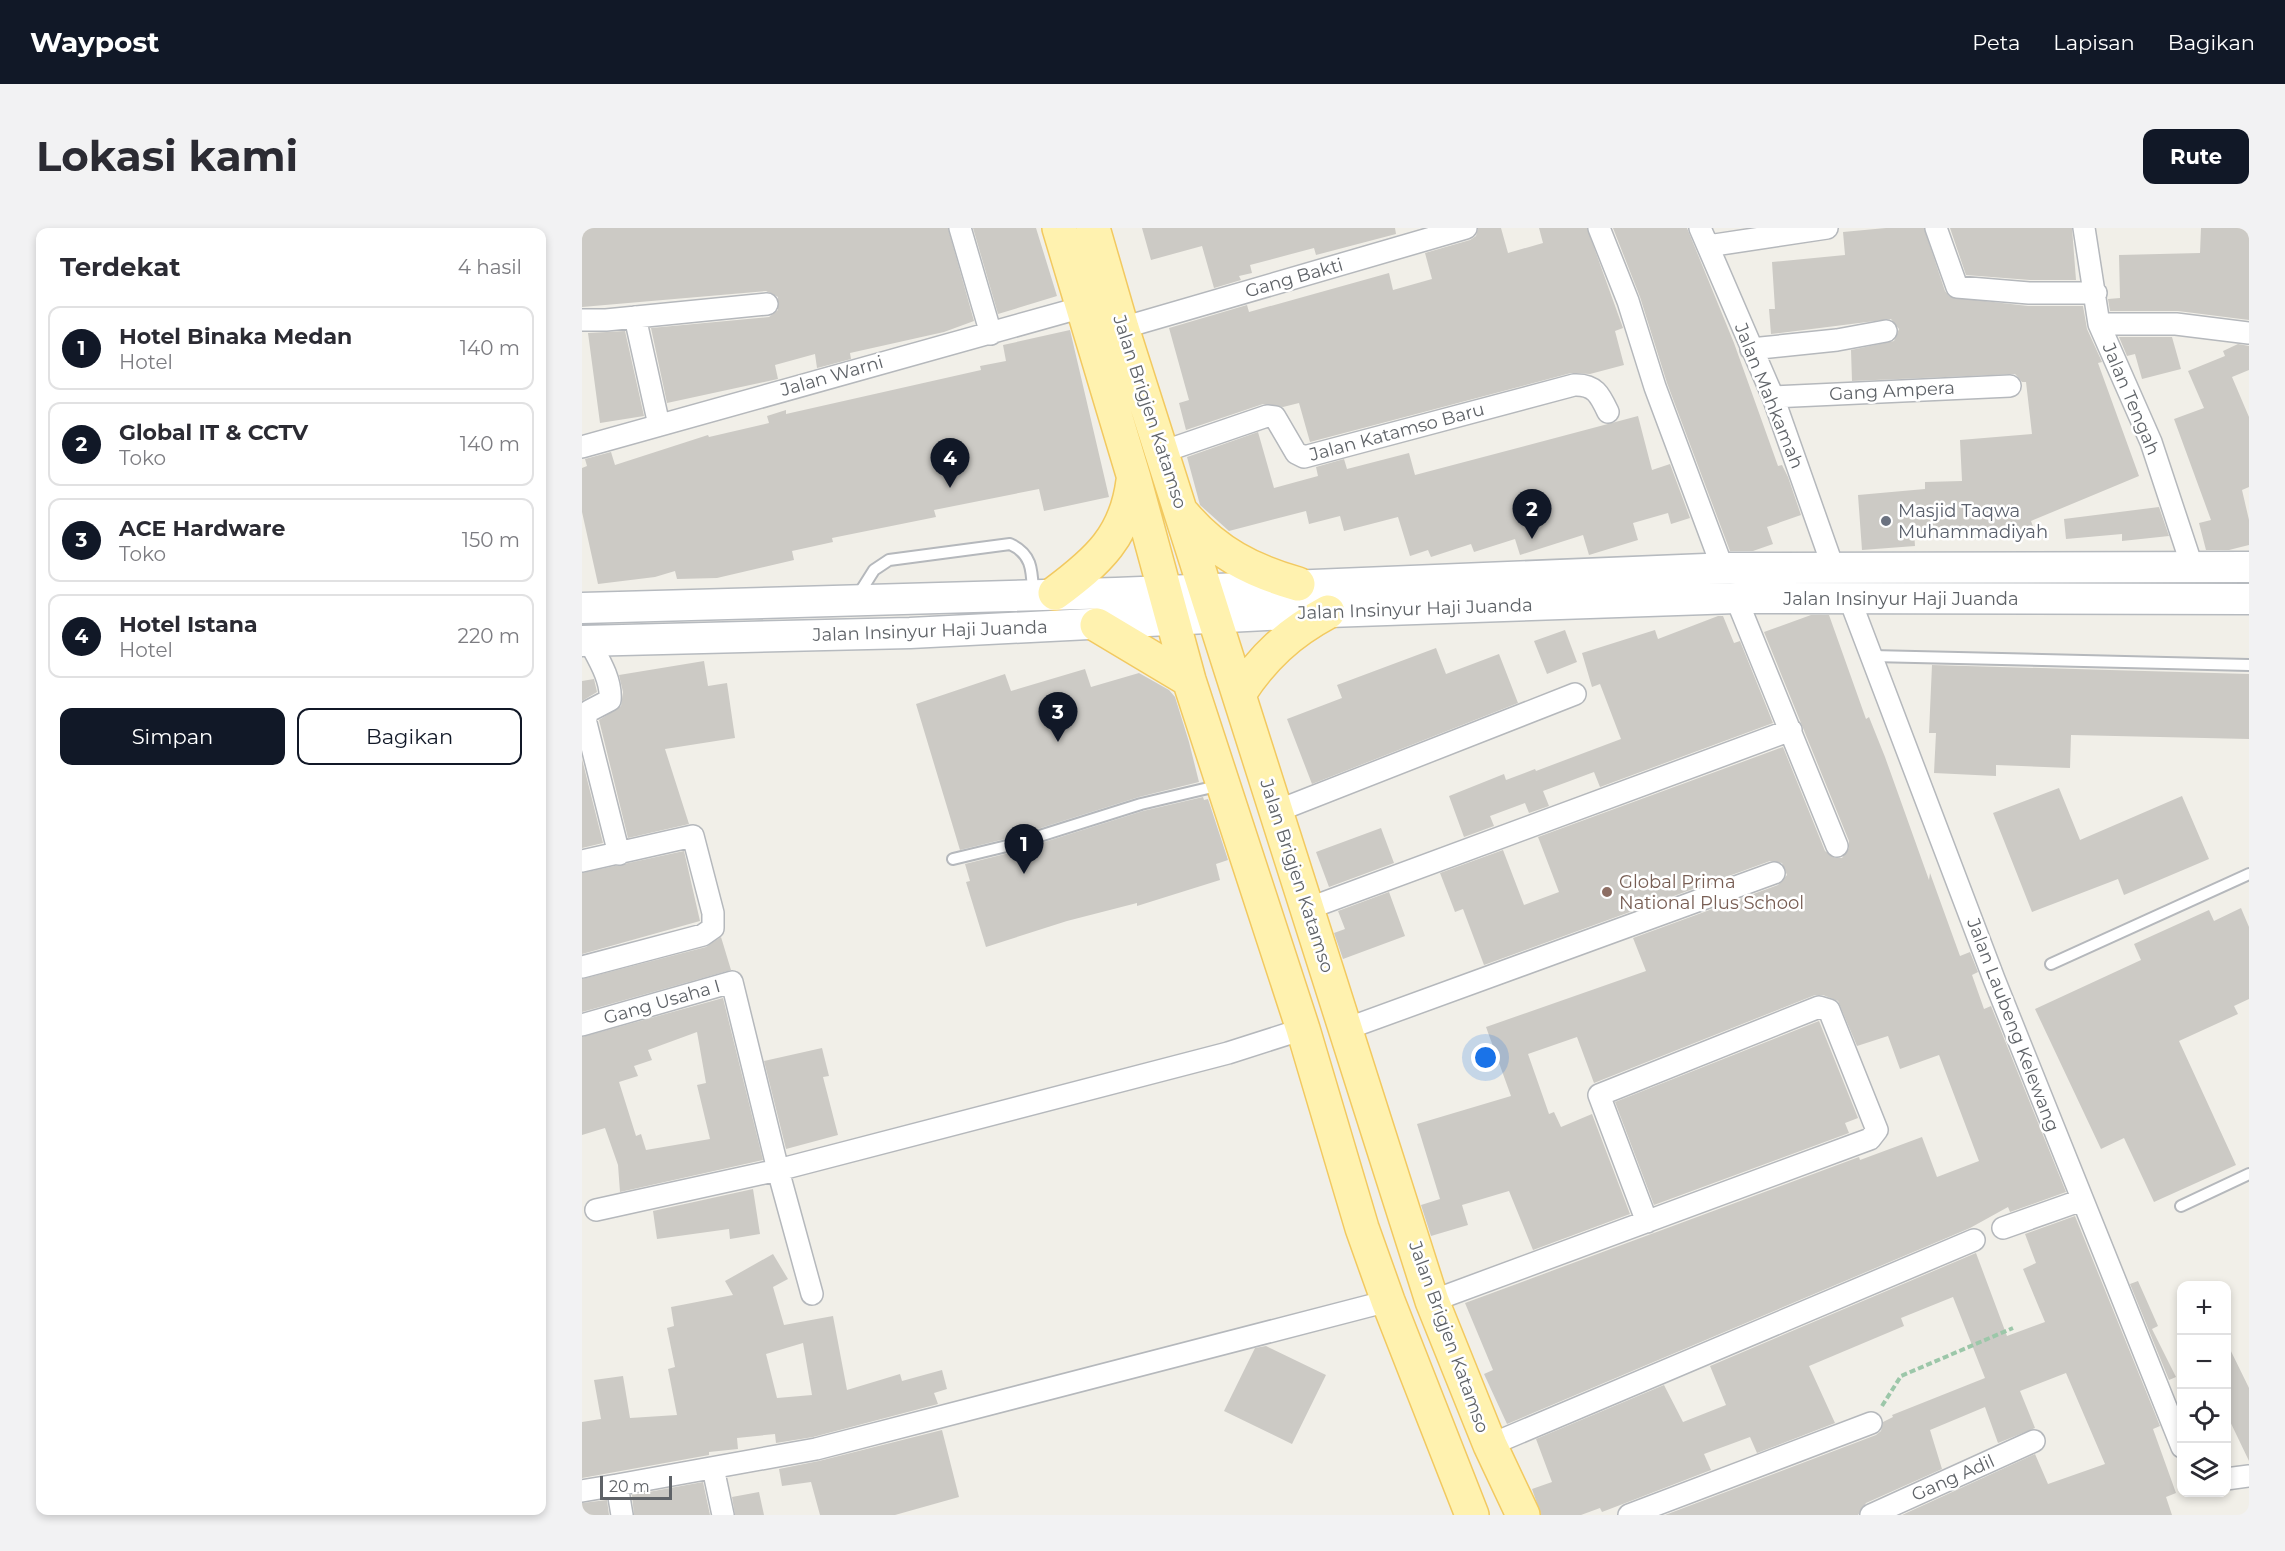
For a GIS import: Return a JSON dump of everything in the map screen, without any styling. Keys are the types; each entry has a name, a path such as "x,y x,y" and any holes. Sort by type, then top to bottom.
{"main road":[{"name":"Jalan Brigjen Katamso","path":"1059,228 1134,478 1189,680 1303,1029 1362,1228 1388,1301 1472,1515"},
{"name":"Jalan Brigjen Katamso","path":"1093,228 1122,328 1432,1301 1490,1445 1523,1515"},
{"path":"1044,594 1096,561 1116,536 1125,518 1134,478"},
{"path":"1181,511 1199,532 1221,550 1270,576 1298,584"},
{"name":"Jalan Insinyur Haji Juanda","path":"582,606 854,602 1044,594 1168,606 1210,603 1298,584 1723,568 2249,567"},
{"name":"Jalan Insinyur Haji Juanda","path":"1210,603 1328,612 1736,598 2247,603"},
{"name":"Jalan Insinyur Haji Juanda","path":"585,641 1097,625 1168,606"},
{"path":"1239,694 1256,668 1276,645 1300,626 1328,612"},
{"path":"1097,625 1189,680"}],"street":[{"path":"960,228 991,333"},
{"name":"Gang Bakti","path":"1122,328 1466,228"},
{"path":"1599,228 1628,301 1655,387 1723,568"},
{"path":"1704,237 1827,228"},
{"path":"1936,228 1957,287 2029,293 2096,293"},
{"name":"Jalan Tengah","path":"2084,228 2096,293 2099,324 2151,442 2192,566"},
{"name":"Jalan Mahkamah","path":"1704,237 1773,397 1833,567"},
{"path":"582,320 767,304"},
{"name":"Jalan Warni","path":"582,447 1083,306"},
{"path":"635,317 659,425"},
{"path":"2099,324 2176,324 2249,333"},
{"path":"1751,349 1837,340 1886,331"},
{"name":"Jalan Katamso Baru","path":"1162,452 1267,416 1275,417 1296,453 1304,457 1585,384 1600,393 1608,412"},
{"name":"Gang Ampera","path":"1773,397 2010,386"},
{"path":"1736,598 1837,846"},
{"name":"Jalan Laubeng Kelewang","path":"1850,600 1994,979 2179,1443"},
{"path":"585,641 604,671 611,694 610,699 588,711 585,719 619,854"},
{"path":"1276,811 1575,694"},
{"path":"1307,909 1791,730"},
{"path":"582,861 693,836 712,914 712,928 692,939 582,967"},
{"path":"1346,1029 1774,873"},
{"name":"Gang Usaha I","path":"582,1025 732,982 778,1170"},
{"path":"1432,1301 1647,1221 1875,1135 1877,1130 1829,1010 1819,1007 1599,1095 1647,1221"},
{"path":"596,1210 778,1170 1228,1053 1303,1029"},
{"path":"778,1170 812,1294"},
{"path":"2003,1228 2082,1200"},
{"path":"1490,1445 1974,1240"},
{"path":"582,1491 816,1449 1036,1394 1388,1301"},
{"path":"1629,1515 1871,1423"},
{"name":"Gang Adil","path":"1871,1515 2034,1441"},
{"path":"713,1468 723,1515"},
{"path":"2231,1478 2249,1476"},
{"path":"617,1485 622,1515"}],"lane":[{"path":"854,602 874,570 889,560 1010,543 1020,549 1030,560 1044,594"},
{"path":"1872,656 2249,664"},
{"path":"953,859 1011,845 1141,804 1224,784"},
{"path":"2051,964 2249,874"},
{"path":"2181,1206 2249,1174"}],"path":[{"path":"1871,1423 1901,1376 2013,1328"}],"building":[{"path":"582,228 948,228 974,321 944,332 850,353 851,359 817,368 815,354 775,365 778,379 667,403 651,328 769,317 778,310 778,297 766,291 582,307"},
{"path":"973,228 1036,228 1057,296 998,314"},
{"path":"1142,228 1395,228 1396,234 1316,255 1314,248 1250,265 1252,273 1239,276 1241,280 1214,288 1202,246 1151,260"},
{"path":"1478,228 1501,228 1508,253 1543,243 1539,228 1587,228 1623,328 1615,331 1624,365 1590,374 1571,373 1310,442 1299,403 1283,407 1263,404 1186,430 1179,403 1189,400 1169,328 1247,305 1249,312 1389,273 1393,290 1432,279 1425,253 1470,240 1476,236"},
{"path":"1613,228 1687,228 1734,343 1778,466 1782,465 1788,477 1801,515 1767,527 1773,544 1753,551 1730,551 1667,383 1640,297"},
{"path":"1886,228 1924,228 1945,291 1950,297 2028,306 2083,306 2087,329 2102,362 2098,363 2139,476 2031,521 2034,529 1914,532 1915,546 1862,550 1858,495 1925,489 1925,482 1962,481 1960,440 2032,434 2026,382 2022,382 2015,374 1852,381 1851,350 1894,341 1899,329 1891,319 1771,334 1769,309 1775,309 1772,262 1845,255 1843,232"},
{"path":"1950,228 2072,228 2076,280 2030,280 1966,275"},
{"path":"2201,228 2249,228 2249,320 2178,311 2110,311 2108,299 2120,298 2119,255 2200,253"},
{"path":"1070,330 1109,497 1044,511 1039,489 934,510 936,517 832,538 833,542 792,551 794,560 717,578 677,579 675,571 655,577 598,584 582,512 582,468 587,466 585,459 611,452 615,465 708,435 709,437 769,423 767,416 786,410 786,414 981,370 980,366 1006,361 1003,345"},
{"path":"625,331 644,416 600,423 588,333"},
{"path":"2119,337 2172,337 2181,369 2142,379 2135,354 2127,356"},
{"path":"2238,344 2249,346 2249,370 2232,377 2249,417 2249,487 2242,490 2249,520 2249,545 2229,550 2206,550 2199,523 2211,520 2174,419 2204,408 2188,371 2225,356 2223,351"},
{"path":"1638,416 1652,470 1670,464 1690,518 1671,524 1668,513 1633,523 1638,540 1589,555 1583,535 1520,555 1515,539 1474,552 1471,544 1431,557 1428,550 1410,556 1398,517 1344,531 1340,516 1309,524 1306,511 1229,531 1200,505 1187,457 1258,432 1274,488 1318,476 1316,467 1344,459 1347,469 1409,453 1415,475"},
{"path":"2159,507 2169,536 2122,541 2122,534 2066,539 2064,519"},
{"path":"1811,615 1829,615 1866,719 1869,717 1885,757 1929,880 1930,873 1960,956 1970,952 1978,972 1972,975 1984,1009 1991,1006 2066,1192 2010,1212 2008,1207 1970,1228 1507,1424 1484,1374 1493,1370 1465,1303 1859,1157 1860,1160 1922,1137 1937,1177 1979,1161 1939,1055 1900,1069 1888,1036 1857,1046 1838,1001 1823,995 1815,995 1594,1083 1577,1037 1528,1054 1549,1114 1554,1112 1561,1127 1592,1114 1630,1214 1533,1250 1509,1191 1462,1205 1468,1225 1431,1236 1421,1205 1440,1199 1417,1124 1511,1096 1486,1027 1646,971 1633,938 1778,885 1787,875 1782,863 1770,861 1484,965 1463,909 1455,912 1440,873 1503,850 1524,905 1559,892 1538,837 1783,747 1825,851 1835,858 1842,858 1849,848 1849,841 1764,632"},
{"path":"1723,616 1734,643 1740,641 1773,723 1600,787 1594,772 1543,791 1549,806 1529,813 1525,803 1490,816 1494,826 1464,837 1449,796 1504,774 1506,780 1535,769 1536,771 1621,739 1600,684 1592,687 1582,653 1655,630 1658,639"},
{"path":"1565,630 1577,662 1547,674 1534,641"},
{"path":"1436,648 1446,674 1499,654 1518,703 1312,784 1287,719 1342,698 1337,685"},
{"path":"704,661 708,686 727,683 735,738 665,749 689,824 628,838 599,720 621,706 623,692 619,675"},
{"path":"1932,665 2249,674 2249,739 2071,735 2070,768 1996,765 1996,776 1934,773 1936,733 1929,733"},
{"path":"1085,669 1091,687 1139,673 1169,690 1175,697 1199,782 1139,797 1009,838 960,850 916,704 1005,674 1011,691"},
{"path":"594,679 597,692 582,701 582,681"},
{"path":"582,759 603,843 582,848"},
{"path":"2059,788 2080,840 2182,796 2209,859 2124,895 2118,879 2032,912 1993,813"},
{"path":"1203,797 1204,800 1208,799 1228,860 1216,864 1220,880 1137,906 1137,903 1067,921 986,947 966,882 970,881 965,864 1013,852 1143,811"},
{"path":"1381,828 1394,863 1329,887 1316,852"},
{"path":"684,851 700,921 582,954 582,873"},
{"path":"1389,892 1405,936 1343,959 1334,933 1345,929 1338,911"},
{"path":"2241,908 2249,927 2249,999 2234,1006 2238,1014 2179,1041 2236,1165 2154,1202 2124,1138 2101,1149 2035,1009 2141,960 2134,944 2209,910 2214,921"},
{"path":"721,937 731,970 582,1012 582,979 706,947"},
{"path":"723,998 763,1160 620,1192 618,1165 605,1128 582,1135 582,1037","holes":["697,1032 706,1083 697,1085 710,1139 646,1150 641,1134 636,1136 619,1082 638,1076 634,1066 652,1060 648,1050"]},
{"path":"1819,1021 1858,1118 1845,1123 1849,1133 1654,1205 1615,1102"},
{"path":"822,1048 829,1076 823,1077 838,1135 786,1149 764,1061"},
{"path":"753,1189 760,1234 730,1239 729,1229 657,1239 653,1211"},
{"path":"2075,1216 2160,1426 2153,1429 2176,1493 2166,1497 2172,1515 1902,1515 2035,1454 2048,1484 2105,1464 2066,1373 2020,1391 2035,1428 1998,1443 1985,1407 1930,1430 1942,1469 1866,1503 1858,1515 1665,1515 1876,1435 1881,1431 1883,1422 1893,1417 1892,1415 1985,1378 1953,1297 1901,1318 1904,1326 1809,1366 1835,1423 1757,1453 1750,1437 1704,1454 1711,1470 1602,1512 1600,1508 1581,1515 1541,1515 1532,1489 1552,1482 1536,1439 1664,1385 1683,1422 1726,1405 1710,1366 1976,1253 2007,1336 2045,1322 2023,1269 2036,1263 2025,1234"},
{"path":"773,1254 788,1279 773,1287 784,1325 833,1316 847,1390 900,1374 902,1381 942,1370 947,1389 934,1393 938,1404 813,1437 776,1443 775,1434 737,1438 738,1449 709,1452 709,1455 582,1478 582,1422 601,1419 594,1380 623,1376 630,1418 677,1415 668,1369 675,1367 667,1328 674,1326 671,1307 733,1295 725,1281","holes":["803,1343 812,1395 777,1398 766,1354"]},
{"path":"2138,1281 2158,1326 2152,1329 2176,1377 2169,1380 2130,1284"},
{"path":"1266,1346 1326,1375 1292,1444 1224,1411 1255,1348"},
{"path":"2231,1351 2249,1388 2249,1461 2231,1423"},
{"path":"942,1430 959,1497 895,1515 820,1515 811,1482 782,1486 779,1469"},
{"path":"703,1482 710,1515 634,1515 632,1495"},
{"path":"759,1492 764,1515 735,1515 732,1497"},
{"path":"607,1500 609,1515 582,1515 582,1503"}],"place":[{"name":"Hotel Istana","path":"950,488"},
{"name":"Masjid Taqwa Muhammadiyah","path":"1886,521"},
{"name":"Global IT & CCTV","path":"1532,539"},
{"name":"ACE Hardware","path":"1058,742"},
{"name":"Hotel Binaka Medan","path":"1024,874"},
{"name":"Global Prima National Plus School","path":"1607,892"}]}
